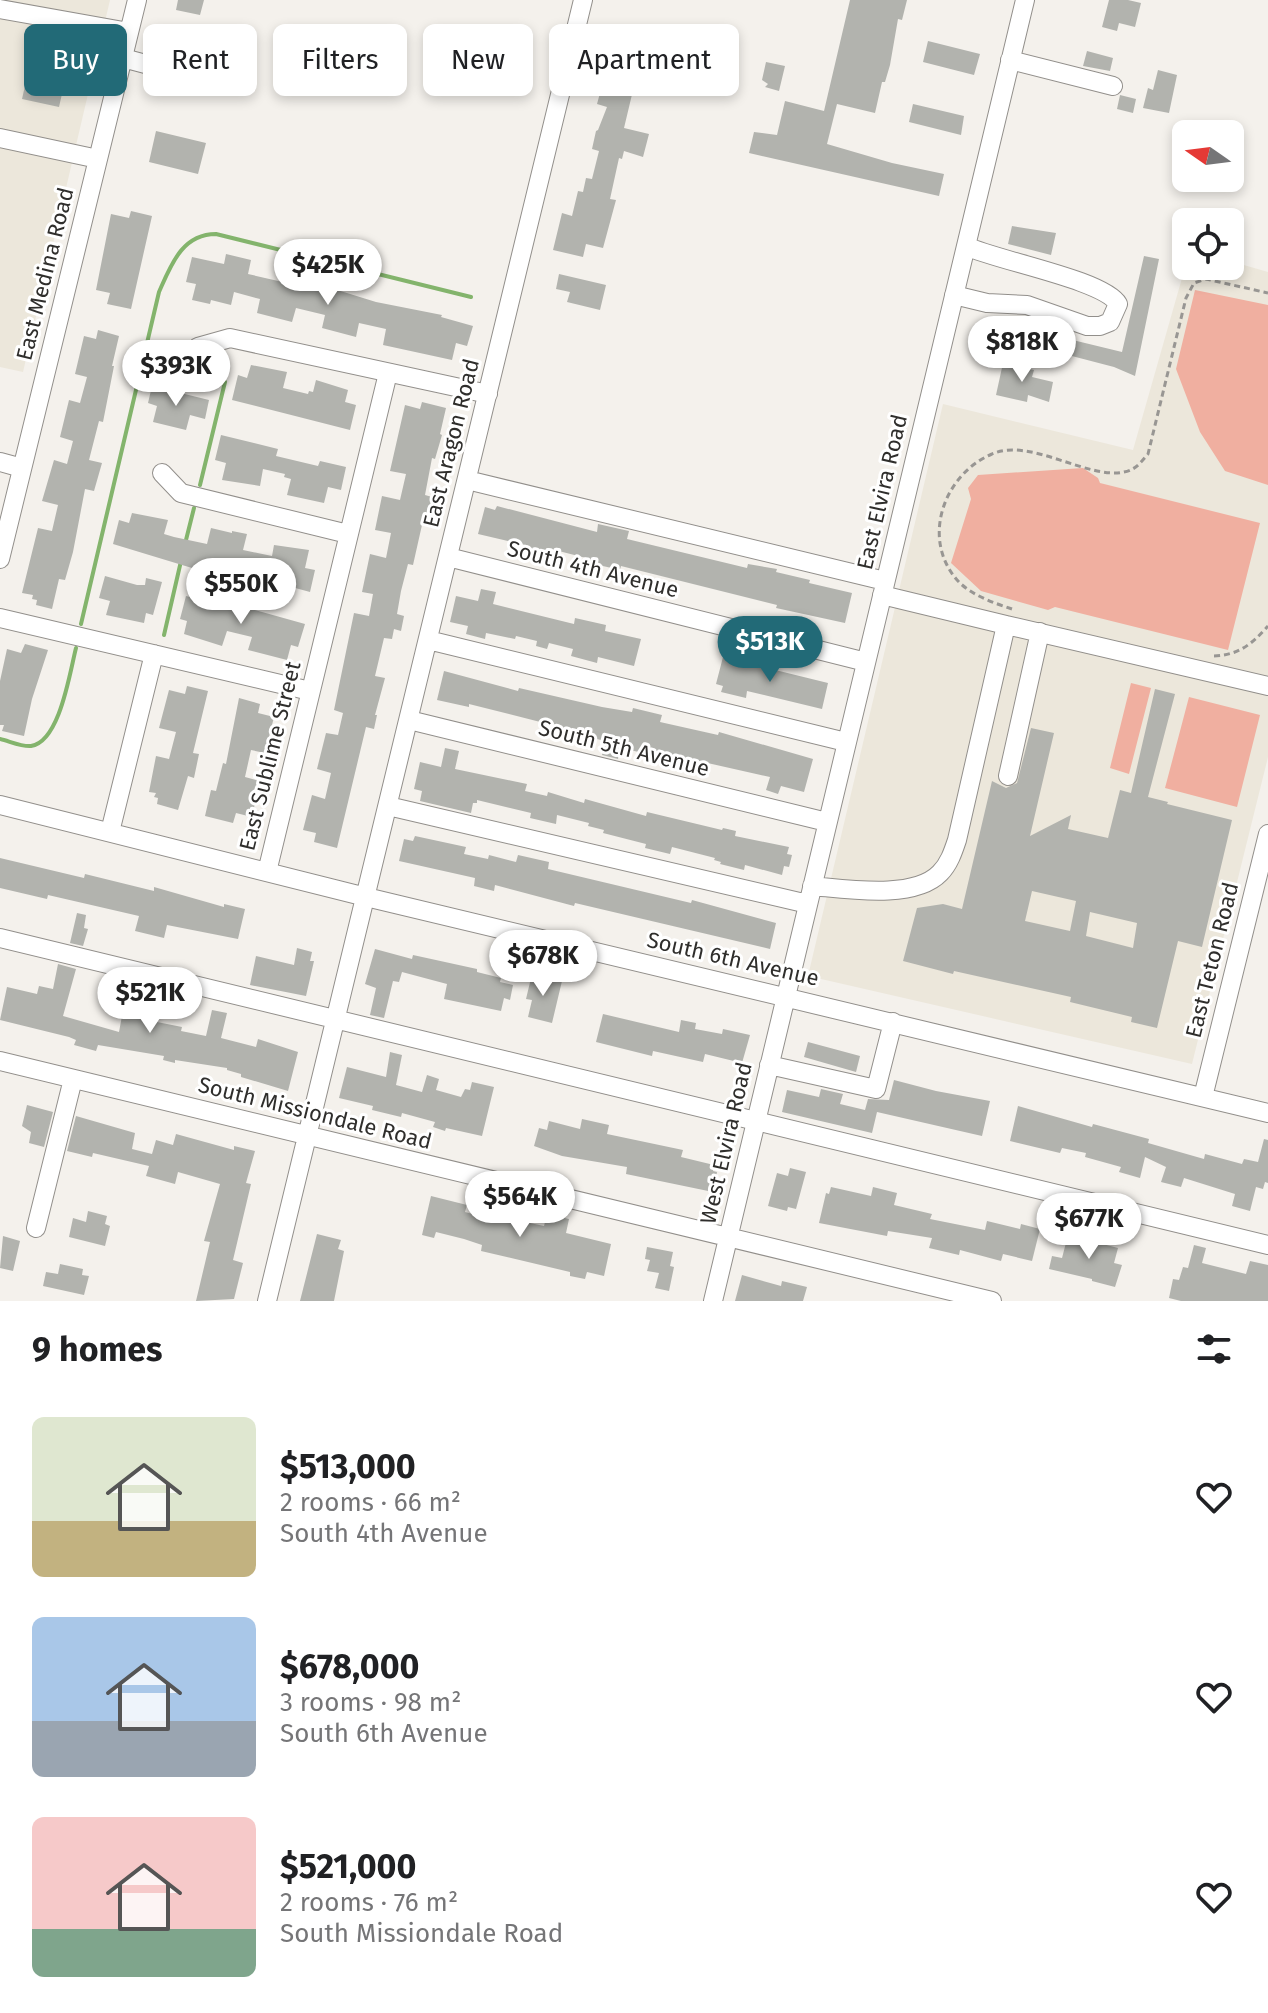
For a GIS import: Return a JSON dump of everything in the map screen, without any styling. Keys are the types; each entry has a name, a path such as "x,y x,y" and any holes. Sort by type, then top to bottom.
{"street":[{"name":"East Medina Road","path":"127,41 137,0"},
{"name":"East Aragon Road","path":"267,1301 583,0"},
{"name":"East Elvira Road","path":"786,996 1025,0"},
{"path":"0,9 129,32"},
{"path":"1010,60 1113,86"},
{"name":"East Medina Road","path":"0,559 114,96"},
{"path":"0,138 98,159"},
{"path":"954,295 987,303 1027,305 1087,326 1110,322 1118,304 1113,296 1075,280 987,256 966,246"},
{"path":"198,347 230,338 488,394"},
{"name":"East Sublime Street","path":"267,872 388,373"},
{"path":"0,462 22,468"},
{"path":"162,473 181,493 348,534"},
{"path":"467,480 884,588 1012,617 1040,632 1268,686"},
{"name":"South 4th Avenue","path":"448,557 866,662"},
{"path":"388,806 810,895 852,889 908,889 932,880 949,862 1012,617"},
{"path":"0,618 310,691"},
{"path":"1008,776 1040,632"},
{"path":"428,640 846,742"},
{"path":"110,832 154,654"},
{"name":"South 5th Avenue","path":"409,720 827,822"},
{"name":"South 6th Avenue","path":"0,805 366,897 1268,1113"},
{"name":"East Teton Road","path":"1203,1097 1268,834"},
{"path":"0,938 1268,1245"},
{"name":"West Elvira Road","path":"713,1301 786,996"},
{"path":"769,1065 876,1089 893,1022"},
{"name":"South Missiondale Road","path":"0,1061 992,1301"},
{"path":"36,1228 73,1079"}],"path":[{"path":"1012,617 958,582 943,556 938,528 943,504 953,484 971,465 994,452 1014,450 1101,470 1123,473 1138,467 1148,454 1186,298 1194,283 1206,279 1268,293"},
{"path":"1208,656 1232,655 1252,644 1268,626"}],"shaded area":[{"path":"0,0 110,0 104,24 24,24 24,96 88,96 23,372 0,367"},
{"path":"1244,265 1268,272 1268,757 1192,1064 808,976 943,404 1133,450 1181,280 1244,280"},
{"path":"1195,290 1268,305 1268,485 1225,471 1200,432 1176,369"},
{"path":"1083,468 1098,478 1100,483 1260,523 1228,650 1055,607 1048,610 981,591 951,563 971,499 968,488 978,475"},
{"path":"1131,683 1151,688 1129,774 1110,768"},
{"path":"1189,697 1260,715 1237,807 1165,788"}],"building":[{"path":"178,0 204,0 200,15 176,10"},
{"path":"850,0 907,0 902,20 898,19 890,65 885,82 882,82 875,113 837,104 827,144 944,174 939,196 749,153 754,132 777,135 785,101 824,111"},
{"path":"1109,0 1141,3 1135,27 1119,23 1117,31 1102,27"},
{"path":"928,41 980,54 974,75 923,62"},
{"path":"1087,51 1113,58 1110,71 1083,66"},
{"path":"766,62 785,66 779,91 765,87 768,84 762,80"},
{"path":"1158,70 1177,75 1169,113 1143,108 1148,88 1153,90"},
{"path":"24,90 24,96 62,96 59,107 22,99"},
{"path":"1120,95 1136,99 1133,113 1117,109"},
{"path":"599,96 632,96 624,128 649,134 643,157 624,151 622,159 619,158 610,199 616,200 603,248 586,244 583,257 553,250 562,213 572,216 578,191 583,192 586,178 592,179 599,151 592,149 607,107 597,104"},
{"path":"913,104 964,116 961,135 909,122"},
{"path":"156,131 206,143 198,174 149,162"},
{"path":"131,211 152,216 131,309 107,304 110,293 96,290 111,214 129,218"},
{"path":"1012,226 1056,233 1051,255 1008,244"},
{"path":"226,254 251,260 248,274 287,283 288,279 321,285 376,302 442,315 473,326 467,346 456,343 452,360 383,345 386,329 359,323 356,337 322,328 325,315 296,308 292,322 257,313 260,299 234,292 231,305 211,300 210,304 192,300 196,284 186,282 192,257 224,264"},
{"path":"1144,256 1159,259 1135,376 1114,367 1045,349 1048,334 1122,352"},
{"path":"559,274 606,285 600,310 567,302 570,292 556,289"},
{"path":"1022,318 1039,322 1037,335 1023,332 1020,345 1000,340 1003,326 1019,330"},
{"path":"98,330 119,336 103,422 99,421 89,460 102,463 94,491 85,489 73,552 65,580 59,579 52,609 36,605 33,595 22,593 38,528 52,531 58,505 42,501 54,460 67,464 73,441 60,437 69,400 80,403 87,377 75,374 84,336 96,339"},
{"path":"1003,363 1034,370 1032,377 1053,382 1049,402 1028,395 1027,402 996,395"},
{"path":"251,365 287,372 283,388 308,394 309,391 313,392 316,380 348,390 345,402 356,405 350,430 232,400 238,375 247,378"},
{"path":"152,386 209,400 205,419 190,415 186,430 153,422 157,406 148,403"},
{"path":"422,402 446,408 442,435 435,459 432,458 425,495 432,497 428,517 424,516 413,565 408,564 401,591 397,614 404,616 401,631 394,629 392,639 384,638 375,676 385,678 374,729 366,727 337,848 314,842 316,833 303,830 312,795 325,799 331,773 317,769 326,733 338,735 343,713 334,710 354,613 369,616 373,594 362,592 370,554 386,558 391,533 375,530 382,496 400,500 406,474 390,471 405,405 420,409"},
{"path":"221,435 278,449 276,456 318,466 320,461 346,467 341,490 328,487 324,503 287,495 291,479 284,477 285,474 263,469 260,486 222,480 226,463 215,460"},
{"path":"497,506 597,532 598,524 629,531 627,539 747,568 748,564 777,569 776,572 810,580 809,583 852,593 845,623 776,608 777,605 621,566 620,570 590,563 590,559 547,548 544,557 528,554 530,546 478,534 485,507 495,510"},
{"path":"132,513 168,520 164,534 207,544 211,528 247,534 243,550 272,556 274,545 309,550 305,568 315,570 310,592 251,576 250,580 215,575 113,544 119,520 129,523"},
{"path":"105,576 137,585 145,585 146,578 162,582 153,615 146,613 144,623 106,615 110,601 99,598"},
{"path":"481,589 496,592 493,604 574,624 575,618 606,625 605,631 641,639 634,666 598,657 597,663 571,656 573,649 549,643 547,649 536,646 537,641 516,636 515,639 486,633 485,639 466,634 468,626 450,622 456,596 478,601"},
{"path":"186,596 218,604 219,600 305,624 298,647 291,645 287,660 248,650 252,637 227,631 222,646 184,634 187,621 180,619"},
{"path":"25,644 48,650 24,736 2,731 0,681 7,649 21,653"},
{"path":"723,657 828,683 822,709 747,691 746,698 721,692 723,686 716,684"},
{"path":"444,671 518,691 519,688 632,712 633,708 662,715 660,722 718,735 719,732 813,759 804,792 781,786 778,794 766,790 770,777 654,751 653,755 620,748 618,759 602,755 605,741 568,732 567,736 555,734 557,727 552,725 469,704 469,707 437,700"},
{"path":"187,686 208,691 193,753 199,754 194,778 188,776 178,810 157,804 156,793 149,792 156,756 169,759 176,732 159,728 169,690 185,694"},
{"path":"1155,689 1175,694 1148,797 1232,820 1202,947 1178,941 1157,1028 1131,1022 1132,1017 1070,1002 1071,997 903,961 917,908 943,904 962,909 992,781 1006,788 1017,783 1031,728 1054,733 1030,836 1071,815 1068,829 1108,838 1120,790 1131,793","holes":["1032,891 1076,901 1070,931 1025,921","1090,912 1137,923 1133,948 1086,936"]},
{"path":"239,698 260,704 258,713 274,717 265,753 251,750 245,777 260,781 252,817 236,813 233,823 205,816 211,790 216,791 223,763 226,764"},
{"path":"445,748 459,751 455,769 527,784 525,791 547,796 548,792 646,816 647,812 723,828 736,831 735,836 789,847 787,854 792,855 789,867 784,866 782,875 745,865 744,870 720,864 715,858 672,847 670,854 645,848 646,844 603,833 604,830 588,826 589,823 557,815 556,824 530,818 531,813 477,800 471,813 420,801 422,791 414,789 420,762 441,767"},
{"path":"415,836 466,847 464,854 488,859 489,855 516,862 518,855 549,862 548,869 691,903 692,900 776,923 770,949 575,903 574,906 495,885 494,891 474,886 475,878 399,861 404,839 413,841"},
{"path":"0,858 84,878 85,874 154,891 154,887 224,907 224,904 245,909 238,939 167,925 164,938 135,931 139,916 48,895 47,899 0,888"},
{"path":"77,913 86,915 84,928 88,929 83,946 70,943"},
{"path":"297,948 312,952 310,961 314,961 306,996 250,985 256,956 294,965"},
{"path":"375,949 412,959 413,955 477,969 477,972 501,978 500,982 513,985 510,1000 504,998 501,1011 444,999 447,984 402,972 399,982 393,981 384,1018 370,1015 376,988 365,984"},
{"path":"58,964 76,969 63,1016 119,1032 124,1005 149,1010 147,1020 182,1027 181,1031 206,1036 212,1010 227,1013 221,1038 256,1047 258,1039 298,1052 288,1091 241,1077 241,1074 227,1068 175,1060 175,1063 163,1060 164,1056 98,1045 96,1051 74,1045 76,1040 69,1037 0,1020 7,987 37,994 39,986 53,989"},
{"path":"532,974 562,981 552,1023 528,1017 532,1000 526,999"},
{"path":"603,1014 679,1032 681,1020 696,1023 695,1029 722,1034 723,1029 750,1035 742,1063 705,1054 703,1062 653,1051 652,1056 596,1042"},
{"path":"808,1042 860,1056 856,1072 804,1057"},
{"path":"390,1052 402,1055 396,1085 422,1092 427,1075 439,1079 436,1090 461,1097 465,1089 470,1090 472,1082 494,1087 482,1136 446,1128 445,1131 433,1127 435,1122 402,1113 401,1117 372,1110 373,1106 339,1098 347,1067 386,1077"},
{"path":"894,1080 990,1101 982,1136 877,1112 872,1133 782,1112 787,1090 819,1097 821,1089 843,1094 840,1104 865,1110 868,1099 889,1100"},
{"path":"27,1105 53,1112 44,1147 29,1143 31,1132 22,1126"},
{"path":"1018,1106 1149,1139 1148,1143 1204,1159 1205,1154 1242,1164 1244,1159 1258,1162 1264,1139 1268,1140 1268,1183 1265,1182 1263,1189 1256,1187 1250,1211 1232,1206 1235,1194 1184,1178 1181,1187 1161,1182 1166,1167 1145,1157 1140,1178 1119,1172 1121,1167 1085,1157 1086,1153 1062,1148 1060,1153 1010,1141"},
{"path":"76,1116 135,1133 132,1149 152,1154 156,1140 173,1145 176,1134 234,1150 234,1146 255,1151 246,1183 251,1184 233,1260 243,1263 234,1299 196,1301 210,1242 204,1241 220,1184 178,1172 175,1184 146,1176 149,1166 93,1153 92,1157 67,1151"},
{"path":"582,1119 609,1125 607,1134 683,1150 681,1157 714,1165 713,1171 717,1172 713,1192 626,1174 627,1167 562,1156 534,1146 539,1128 547,1130 549,1121 580,1129"},
{"path":"790,1168 806,1172 796,1209 788,1207 787,1211 768,1206 777,1173 788,1176"},
{"path":"831,1187 871,1196 873,1187 897,1193 894,1205 932,1214 930,1219 985,1230 987,1221 1020,1229 1021,1224 1040,1229 1032,1261 1003,1254 1001,1261 960,1250 959,1255 929,1248 932,1238 888,1231 887,1236 819,1223 826,1193 829,1194"},
{"path":"431,1196 467,1205 465,1212 492,1219 493,1215 544,1226 547,1214 569,1219 566,1233 611,1244 604,1276 587,1272 585,1279 570,1276 570,1272 481,1251 482,1245 464,1239 436,1232 434,1238 422,1235"},
{"path":"88,1211 107,1216 105,1224 110,1226 105,1246 69,1237 73,1218 86,1222"},
{"path":"317,1234 341,1240 338,1249 344,1251 334,1301 300,1301"},
{"path":"1068,1235 1118,1248 1114,1263 1122,1265 1115,1287 1049,1269 1052,1256 1062,1258"},
{"path":"3,1236 20,1241 13,1271 0,1268"},
{"path":"1194,1245 1206,1248 1202,1263 1246,1274 1250,1261 1268,1265 1268,1301 1181,1301 1169,1298 1173,1279 1179,1280 1183,1267 1188,1268"},
{"path":"647,1247 673,1252 670,1266 674,1267 669,1291 655,1288 659,1273 647,1271 650,1260 645,1259"},
{"path":"60,1264 83,1269 82,1275 89,1276 84,1295 43,1286 46,1272 58,1274"},
{"path":"742,1275 781,1286 782,1281 807,1287 803,1301 735,1301"}],"waterway":[{"path":"81,624 159,292 173,262 186,245 204,235 216,234 471,297"},
{"path":"200,485 225,382"},
{"path":"185,544 194,508"},
{"path":"164,635 181,561"},
{"path":"0,739 31,746 41,742 62,704 76,648"}]}
